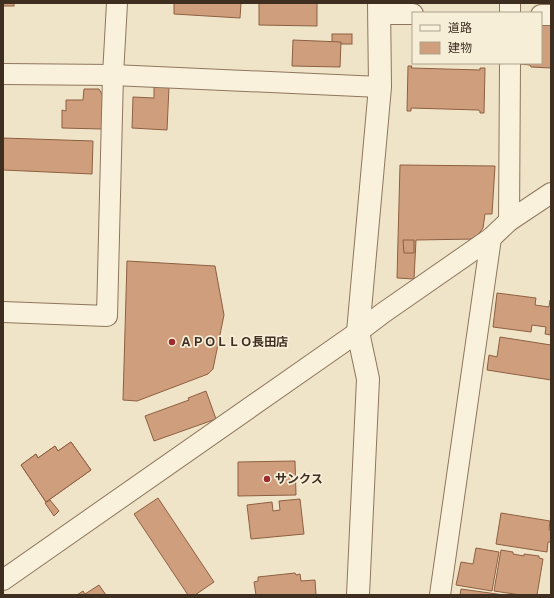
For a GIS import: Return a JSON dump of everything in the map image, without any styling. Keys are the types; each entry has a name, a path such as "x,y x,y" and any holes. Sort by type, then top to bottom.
{"street":[{"path":"3,312 107,316 113,75 117,3"},
{"path":"358,595 368,379 358,332 380,87 379,9 412,14"},
{"path":"509,221 510,64"},
{"path":"3,74 113,75 380,87"},
{"path":"3,580 491,238 509,221 546,199"},
{"path":"440,595 491,238"}],"building":[{"path":"3,3 14,3 14,6 3,6"},
{"path":"174,3 241,3 240,18 174,14"},
{"path":"259,3 317,3 317,26 259,25"},
{"path":"542,21 551,21 551,68 531,67 530,65 520,64 542,64"},
{"path":"332,34 352,34 352,44 332,44"},
{"path":"293,40 341,42 340,67 292,66"},
{"path":"408,66 412,66 411,68 480,70 480,68 485,68 484,113 480,113 478,110 411,108 411,111 407,111"},
{"path":"154,86 169,87 167,130 132,128 133,97 154,98"},
{"path":"84,89 99,89 103,96 102,129 62,128 62,110 66,111 66,100 83,100"},
{"path":"3,138 93,141 92,174 3,170"},
{"path":"400,165 495,166 492,214 485,214 483,228 475,239 416,240 414,279 397,278"},
{"path":"403,240 414,240 414,253 404,253"},
{"name":"ＡＰＯＬＬＯ長田店","path":"127,261 215,266 224,315 213,369 208,374 137,401 123,400"},
{"path":"497,293 536,298 535,305 549,307 551,300 551,335 545,334 546,327 532,325 531,332 493,327"},
{"path":"500,337 551,345 551,380 487,370 489,355 497,357"},
{"path":"206,391 216,419 154,441 145,416 189,400 188,398"},
{"path":"71,442 91,470 46,502 21,465 36,454 38,458 55,446 58,451"},
{"path":"71,442 91,470 46,502 21,465 36,454 38,458 55,446 58,451"},
{"name":"サンクス","path":"295,461 296,495 238,496 238,462"},
{"path":"158,498 214,582 195,595 188,595 134,514"},
{"path":"300,499 304,534 251,539 247,505 272,502 273,511 280,510 279,501"},
{"path":"50,500 59,511 54,516 45,503"},
{"path":"501,513 550,521 549,530 551,530 551,542 548,542 547,552 496,544"},
{"path":"476,548 499,552 492,591 456,585 461,562 473,564"},
{"path":"501,550 524,556 524,554 539,556 539,558 543,559 537,595 521,595 494,591"},
{"path":"295,573 296,575 300,574 301,581 315,580 316,595 256,595 254,582 258,581 258,577"},
{"path":"99,585 106,595 77,595 83,591 85,594"},
{"path":"461,589 504,595 460,595"}],"place":[{"name":"ＡＰＯＬＬＯ長田店","path":"172,342"},
{"name":"サンクス","path":"267,479"}]}
